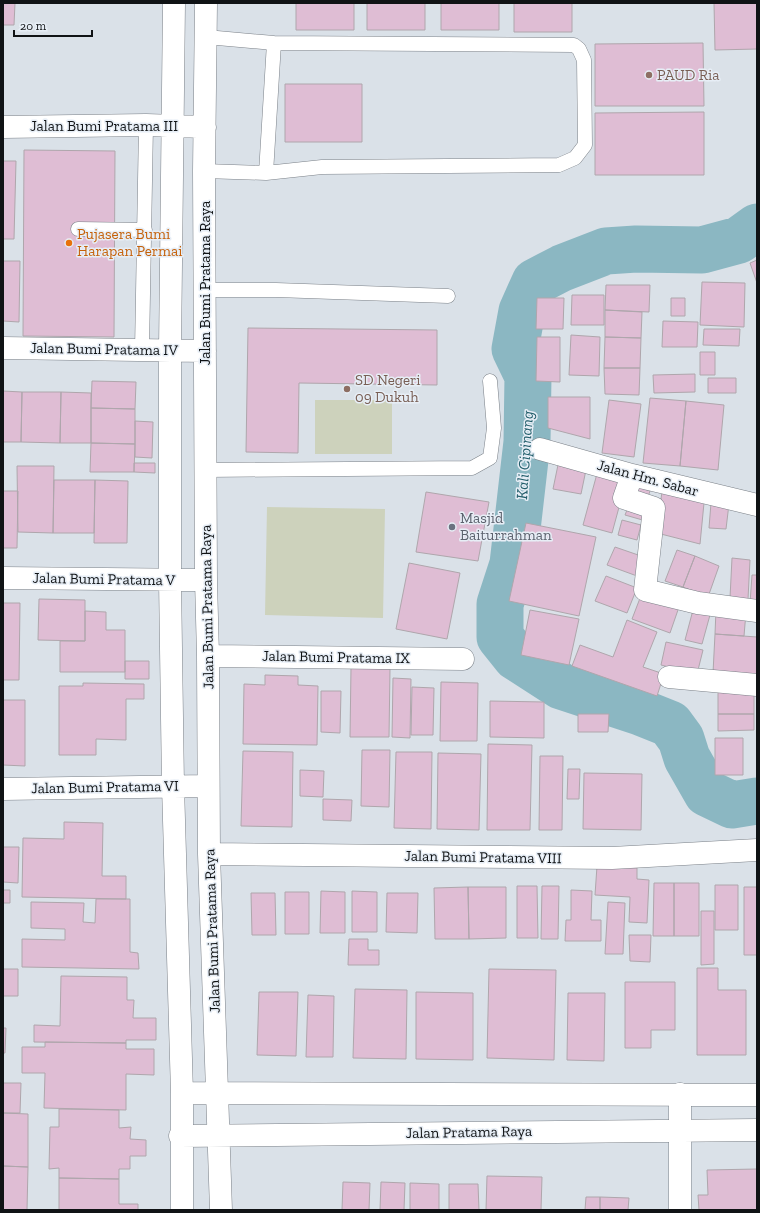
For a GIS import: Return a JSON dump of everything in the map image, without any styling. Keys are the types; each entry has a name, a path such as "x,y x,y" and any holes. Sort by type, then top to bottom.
{"street":[{"path":"174,3 170,350 170,580 173,786 182,1094 180,1136 182,1210"},
{"name":"Jalan Bumi Pratama Raya","path":"206,3 204,171 208,786 209,854 218,1093 217,1135 221,1210"},
{"name":"Jalan Bumi Pratama III","path":"3,127 172,125 205,127"},
{"name":"Jalan Bumi Pratama IV","path":"3,348 205,351"},
{"name":"Jalan Hm. Sabar","path":"540,449 632,475 757,506"},
{"path":"632,475 624,498 654,508 645,590 698,603 757,611"},
{"name":"Jalan Bumi Pratama V","path":"3,578 206,580"},
{"name":"Jalan Bumi Pratama IX","path":"208,656 463,659"},
{"path":"669,677 757,685"},
{"name":"Jalan Bumi Pratama VI","path":"3,790 208,786"},
{"name":"Jalan Bumi Pratama VIII","path":"209,854 612,858 757,850"},
{"path":"182,1094 757,1095"},
{"path":"680,1094 680,1210"},
{"name":"Jalan Pratama Raya","path":"180,1136 757,1130"}],"lane":[{"path":"204,171 266,173 322,167 559,165 575,158 581,153 585,145 584,60 579,49 574,45 274,43 206,37"},
{"path":"266,173 274,43"},
{"path":"142,350 146,125"},
{"path":"78,228 144,230"},
{"path":"205,290 276,290 448,296"},
{"path":"205,470 472,468 490,458 494,428 490,381"}],"green space":[{"path":"315,400 392,400 392,454 315,454"},
{"path":"267,507 385,509 383,618 265,615"}],"building":[{"path":"3,3 15,3 14,25 3,25"},
{"path":"296,3 354,3 354,30 296,30"},
{"path":"367,3 425,3 425,30 367,30"},
{"path":"441,3 499,3 499,30 441,30"},
{"path":"514,3 572,3 572,32 514,32"},
{"path":"714,3 757,3 757,49 715,50"},
{"name":"PAUD Ria","path":"703,43 704,106 595,106 595,44"},
{"path":"285,84 362,84 362,142 285,142"},
{"path":"704,112 704,175 595,175 595,113"},
{"name":"Pujasera Bumi Harapan Permai","path":"24,150 115,151 114,337 23,336"},
{"path":"3,161 16,161 14,239 3,239"},
{"path":"757,260 757,283 750,263"},
{"path":"3,261 20,261 19,322 3,321"},
{"path":"702,282 745,283 744,327 700,325"},
{"path":"606,285 650,285 649,312 605,310"},
{"path":"572,295 604,295 604,325 571,325"},
{"path":"537,298 564,298 563,329 536,329"},
{"path":"671,298 685,298 685,316 671,316"},
{"path":"605,310 642,312 641,338 605,337"},
{"path":"663,321 698,322 697,347 662,347"},
{"path":"248,328 437,330 437,385 299,383 298,453 246,452"},
{"path":"704,329 740,329 739,346 703,345"},
{"path":"571,335 600,337 599,376 569,375"},
{"path":"537,337 560,337 560,382 536,381"},
{"path":"605,337 641,338 640,368 604,368"},
{"path":"700,352 715,352 715,375 700,375"},
{"path":"604,368 640,368 639,395 605,394"},
{"path":"695,374 695,392 654,393 653,375"},
{"path":"708,378 736,378 736,393 708,393"},
{"path":"92,381 136,382 135,409 91,408"},
{"path":"3,391 22,392 21,442 3,442"},
{"path":"22,392 61,392 60,443 21,442"},
{"path":"61,392 91,393 91,443 60,443"},
{"path":"548,397 590,397 590,439 548,428"},
{"path":"650,398 686,401 680,466 643,463"},
{"path":"609,400 641,404 634,457 602,453"},
{"path":"686,401 724,405 718,470 680,466"},
{"path":"91,408 135,409 135,444 91,443"},
{"path":"135,421 153,422 152,458 135,457"},
{"path":"91,443 135,444 134,472 90,472"},
{"path":"559,460 587,465 581,494 553,489"},
{"path":"134,463 155,463 155,473 134,472"},
{"path":"17,466 54,466 53,533 18,532"},
{"path":"598,470 627,478 612,533 583,525"},
{"path":"54,480 95,480 94,533 53,533"},
{"path":"95,480 128,481 127,543 94,543"},
{"path":"633,485 650,491 646,502"},
{"path":"3,491 18,491 17,548 3,548"},
{"path":"662,491 704,503 700,544 657,533"},
{"name":"Masjid Baiturrahman","path":"426,492 489,502 478,561 416,552"},
{"path":"711,503 729,504 726,529 709,528"},
{"path":"627,510 649,510 646,521 625,515"},
{"path":"622,520 641,525 637,540 618,535"},
{"path":"526,523 596,537 579,616 509,601"},
{"path":"615,547 644,557 637,576 607,565"},
{"path":"677,550 695,556 683,587 665,581"},
{"path":"695,556 719,566 708,597 683,587"},
{"path":"732,558 750,560 748,599 730,598"},
{"path":"409,563 460,573 447,639 396,629"},
{"path":"752,575 757,575 757,604 750,603"},
{"path":"606,576 637,588 627,613 595,601"},
{"path":"642,593 679,607 670,633 632,619"},
{"path":"39,599 85,600 85,641 38,640"},
{"path":"3,603 20,603 19,680 3,680"},
{"path":"530,610 579,619 569,665 521,655"},
{"path":"693,610 710,615 702,644 685,640"},
{"path":"716,610 746,612 744,636 715,634"},
{"path":"85,611 106,612 106,630 125,630 125,672 60,672 60,641 85,641"},
{"path":"627,620 657,632 643,667 664,674 657,696 572,666 580,645 613,657"},
{"path":"715,634 757,637 757,675 713,673"},
{"path":"666,642 703,650 697,674 661,665"},
{"path":"125,661 149,661 149,679 125,679"},
{"path":"351,668 390,669 389,737 350,737"},
{"path":"265,675 298,676 298,685 318,686 317,745 243,744 244,684 265,685"},
{"path":"393,678 411,679 410,738 392,737"},
{"path":"441,682 478,683 477,741 440,741"},
{"path":"83,683 144,684 144,699 126,699 126,740 96,739 96,755 59,755 59,686 83,686"},
{"path":"412,687 434,688 433,735 411,735"},
{"path":"718,688 754,689 754,714 718,714"},
{"path":"321,691 341,691 340,733 321,732"},
{"path":"3,700 25,700 25,766 3,765"},
{"path":"490,701 544,702 544,738 490,737"},
{"path":"578,714 609,714 608,732 578,732"},
{"path":"718,714 754,714 754,730 718,731"},
{"path":"715,738 743,738 743,775 715,775"},
{"path":"488,744 532,745 530,830 487,830"},
{"path":"362,750 390,750 389,807 361,806"},
{"path":"243,751 293,752 292,827 241,826"},
{"path":"396,752 432,752 431,829 394,828"},
{"path":"438,753 481,754 479,830 437,829"},
{"path":"540,756 563,756 562,830 539,830"},
{"path":"568,769 580,769 579,799 567,799"},
{"path":"300,770 324,771 323,797 300,796"},
{"path":"584,773 642,774 641,830 583,829"},
{"path":"323,799 352,800 351,821 323,820"},
{"path":"64,822 103,823 102,876 126,876 126,899 22,897 23,838 64,839"},
{"path":"3,847 19,847 18,883 3,882"},
{"path":"597,866 637,868 637,879 649,880 647,923 629,922 630,897 595,895"},
{"path":"654,883 674,883 674,936 653,936"},
{"path":"674,883 699,883 699,936 674,936"},
{"path":"715,885 738,885 738,930 715,930"},
{"path":"517,886 537,886 538,938 517,938"},
{"path":"542,886 559,886 558,939 541,939"},
{"path":"468,887 506,887 506,938 469,939"},
{"path":"468,887 469,939 435,939 434,888"},
{"path":"744,887 757,887 757,955 744,955"},
{"path":"3,890 10,890 10,903 3,903"},
{"path":"571,890 592,891 591,920 601,920 601,941 565,941 566,920 571,920"},
{"path":"321,891 345,892 345,933 320,933"},
{"path":"352,891 377,892 377,932 352,932"},
{"path":"285,892 309,892 309,934 285,934"},
{"path":"251,893 275,893 276,935 252,935"},
{"path":"387,893 418,893 417,933 386,932"},
{"path":"96,899 130,899 130,952 138,953 139,969 22,967 22,939 65,940 65,929 31,928 31,902 84,903 83,922 95,923"},
{"path":"608,902 625,903 623,954 605,954"},
{"path":"701,911 714,911 714,964 701,965"},
{"path":"629,935 651,935 650,962 630,961"},
{"path":"349,939 368,939 368,950 379,950 379,965 348,965"},
{"path":"697,968 718,968 718,990 746,990 746,1055 697,1055"},
{"path":"3,969 18,969 18,996 3,996"},
{"path":"489,969 556,970 554,1060 487,1058"},
{"path":"61,976 127,977 127,1000 134,1000 133,1018 156,1018 156,1040 126,1040 126,1043 34,1042 34,1025 60,1026"},
{"path":"625,982 675,982 675,1030 651,1030 651,1048 625,1048"},
{"path":"355,989 407,990 406,1059 353,1058"},
{"path":"259,992 298,992 296,1056 257,1055"},
{"path":"416,992 473,993 473,1060 416,1059"},
{"path":"568,993 605,993 604,1061 567,1060"},
{"path":"308,995 334,996 333,1057 306,1057"},
{"path":"3,1028 6,1028 5,1053 3,1053"},
{"path":"45,1042 126,1043 126,1049 154,1049 154,1075 126,1074 126,1110 44,1108 45,1073 22,1073 22,1047 45,1047"},
{"path":"3,1083 21,1083 20,1113 3,1113"},
{"path":"59,1109 119,1110 119,1128 131,1127 130,1139 146,1140 146,1156 130,1156 130,1169 119,1169 119,1179 59,1178 59,1168 49,1169 50,1127 59,1127"},
{"path":"3,1113 28,1114 28,1167 3,1166"},
{"path":"3,1166 28,1167 27,1210 3,1210"},
{"path":"757,1169 757,1210 699,1210 698,1195 708,1195 707,1170"},
{"path":"487,1176 542,1177 541,1210 486,1210"},
{"path":"59,1178 119,1179 119,1204 138,1204 138,1210 59,1210"},
{"path":"343,1182 370,1183 369,1210 342,1210"},
{"path":"381,1182 405,1183 404,1210 380,1210"},
{"path":"410,1183 439,1184 439,1210 410,1210"},
{"path":"449,1184 478,1184 479,1210 449,1210"},
{"path":"586,1197 600,1197 600,1210 585,1210"},
{"path":"600,1197 629,1198 628,1210 600,1210"}],"waterway":[{"name":"Kali Cipinang","path":"757,227 739,240 702,250 636,249 606,251 562,268 535,282 522,311 515,349 528,376 527,442 513,564 500,604 500,637 516,657 561,686 640,712 670,724 681,739 687,758 707,793 732,805 757,801"}],"place":[{"name":"PAUD Ria","path":"649,75"},
{"name":"Pujasera Bumi Harapan Permai","path":"69,243"},
{"name":"SD Negeri 09 Dukuh","path":"347,389"},
{"name":"Masjid Baiturrahman","path":"452,527"}]}
